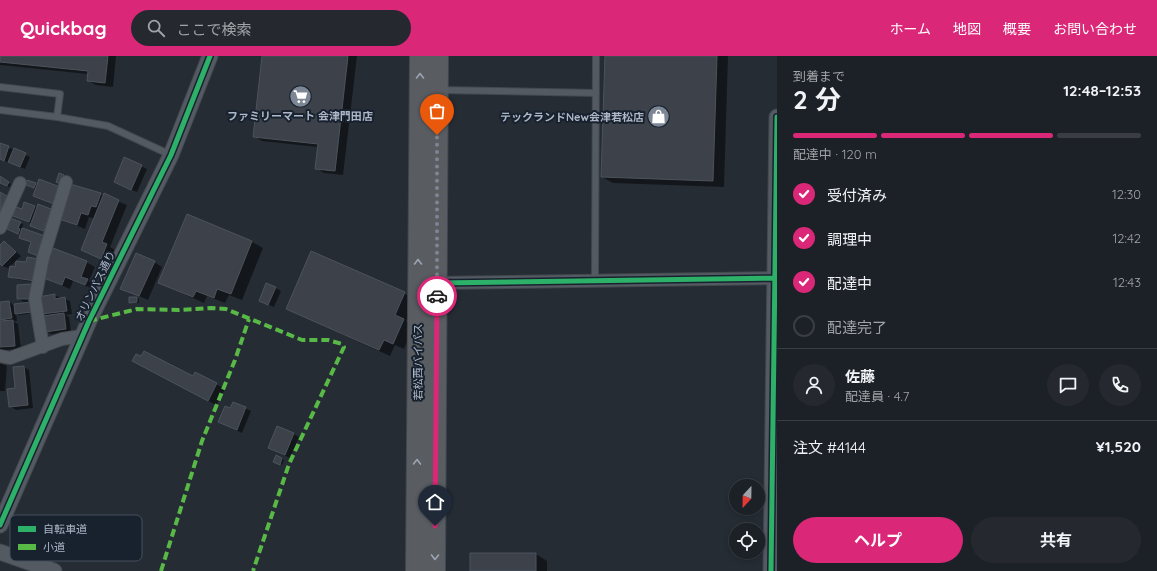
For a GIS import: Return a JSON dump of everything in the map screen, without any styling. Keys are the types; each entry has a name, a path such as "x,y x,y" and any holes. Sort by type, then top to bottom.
{"highway":[{"name":"若松西バイパス","path":"416,571 420,56"},
{"name":"若松西バイパス","path":"435,571 438,56"}],"street":[{"name":"オリンパス通り","path":"0,525 82,336 171,155 210,56"},
{"path":"771,571 777,117"},
{"path":"43,347 34,299 50,230 66,182"},
{"path":"0,228 20,184"},
{"path":"437,283 775,278"},
{"path":"0,356 10,358 62,339 82,336"},
{"path":"0,552 10,556"},
{"path":"26,561 54,571"}],"lane":[{"path":"595,275 596,56"},
{"path":"0,86 60,94 56,117"},
{"path":"437,90 596,93"},
{"path":"0,110 56,117 108,126 171,155"}],"building":[{"path":"0,56 108,56 105,83 87,81 88,71 0,62"},
{"name":"ファミリーマート 会津門田店","path":"262,56 348,56 335,171 315,169 318,144 253,137"},
{"name":"テックランドNew会津若松店","path":"605,56 717,56 713,181 601,177"},
{"path":"0,143 9,146 4,161 0,159"},
{"path":"14,148 26,153 20,167 8,162"},
{"path":"124,157 142,165 131,190 114,182"},
{"path":"59,173 64,175 61,184 56,182"},
{"path":"0,176 9,182 7,186 0,183"},
{"path":"39,179 60,187 54,204 33,196"},
{"path":"27,180 36,183 34,188 26,185"},
{"path":"70,184 101,193 96,207 91,206 88,215 81,213 77,225 59,219"},
{"path":"0,192 7,196 0,211"},
{"path":"104,193 119,200 102,242 107,244 101,259 81,250"},
{"path":"24,202 35,206 29,222 13,216 16,207 22,209"},
{"path":"38,204 51,209 44,231 30,226"},
{"path":"187,214 252,241 231,294 217,289 214,298 196,291 193,297 158,283"},
{"path":"10,218 21,222 18,228 20,229 18,234 7,229"},
{"path":"22,228 45,236 38,256 28,252 31,242 19,238"},
{"path":"4,241 16,252 2,266 0,264 0,245"},
{"path":"53,248 87,261 81,277 88,279 85,285 65,277 62,285 41,277"},
{"path":"311,251 405,292 395,315 404,319 393,344 384,340 379,350 286,309"},
{"path":"136,253 155,261 139,296 120,289"},
{"path":"27,257 38,259 35,281 8,277 10,266 15,267 16,261 26,262"},
{"path":"266,283 276,287 268,305 259,301"},
{"path":"32,284 32,299 17,299 17,285"},
{"path":"55,294 55,299 65,297 67,311 41,314 38,297"},
{"path":"129,297 137,297 137,302 129,303"},
{"path":"9,301 12,318 0,320 0,302"},
{"path":"31,302 32,312 15,314 14,304"},
{"path":"64,313 66,329 45,332 43,316"},
{"path":"13,320 15,346 0,347 0,321"},
{"path":"144,351 193,376 195,372 217,383 208,401 132,361 136,354 141,356"},
{"path":"24,366 28,405 9,407 7,389 15,388 13,367"},
{"path":"233,402 246,407 237,430 218,422 225,406 230,408"},
{"path":"277,426 294,433 285,455 268,448"},
{"path":"276,455 282,458 280,465 273,462"},
{"path":"470,553 536,553 536,571 470,571"}],"marked path":[{"path":"89,321 137,309 226,309 302,340 328,340 342,344 344,347 289,464 253,571"},
{"path":"161,571 202,441 235,360 249,319"}],"cycle path":[{"path":"0,525 89,321 171,155 210,56"},
{"path":"771,571 777,117"},
{"path":"437,283 775,278"}],"way so far":[{"path":"437,135 437,296"}],"place":[{"name":"ファミリーマート 会津門田店","path":"300,96"},
{"name":"テックランドNew会津若松店","path":"659,117"}],"route":[{"path":"435,526 437,296"}]}
